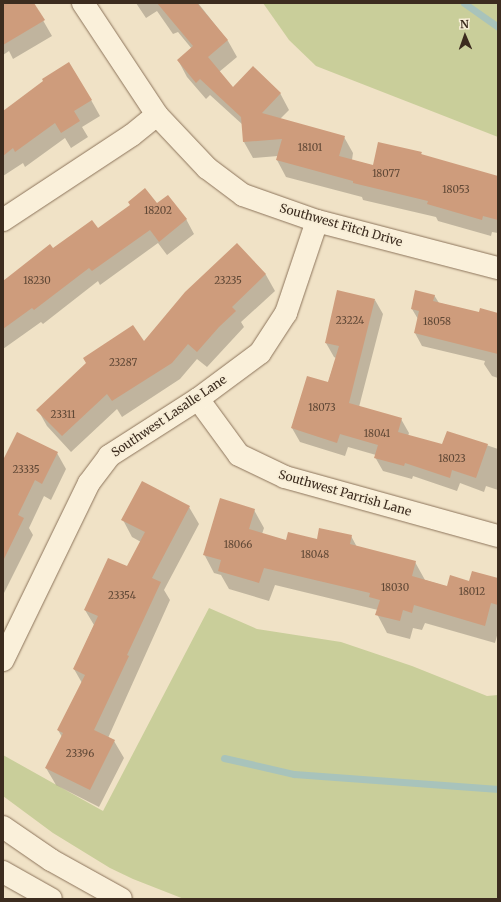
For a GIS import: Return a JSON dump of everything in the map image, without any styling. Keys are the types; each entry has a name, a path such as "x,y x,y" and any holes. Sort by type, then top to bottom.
{"street":[{"name":"Southwest Fitch Drive","path":"83,3 157,115 207,168 243,195 317,221 498,268"},
{"path":"3,220 132,135 157,115"},
{"name":"Southwest Lasalle Lane","path":"3,660 89,483 109,456 198,399 260,353 286,313 317,221"},
{"name":"Southwest Parrish Lane","path":"198,399 239,455 285,477 498,536"},
{"path":"6,837 120,899"},
{"path":"3,872 51,899"}],"green space":[{"path":"263,3 498,3 498,137 316,66 289,40"},
{"path":"209,608 257,629 341,642 412,666 487,696 498,695 498,899 184,899 133,879 110,868 53,833 3,796 3,755 103,811"}],"building":[{"path":"3,3 34,3 45,20 3,45"},
{"path":"157,3 197,3 228,40 208,57 233,87 253,66 281,93 262,113 345,136 339,156 373,165 378,142 422,152 421,154 498,176 498,220 483,216 482,220 427,204 428,201 353,183 353,181 276,160 282,139 243,142 241,117 200,79 196,83 177,60 193,46"},
{"path":"69,62 92,100 74,111 80,121 61,133 55,123 15,152 13,148 3,156 3,111 43,81 42,79"},
{"path":"145,188 157,203 168,195 187,219 159,242 150,230 92,271 89,268 34,310 32,308 3,329 3,281 50,244 53,248 92,220 98,228 130,205 128,202"},
{"path":"237,243 266,274 232,307 236,311 219,327 197,352 188,344 172,363 112,401 107,394 62,436 36,410 86,363 83,358 133,325 144,341 185,292"},
{"path":"337,290 375,299 349,403 402,418 398,432 442,444 447,431 488,444 476,478 452,470 450,478 405,463 404,466 374,458 378,445 340,434 337,443 291,428 307,376 328,382 339,346 325,343"},
{"path":"415,290 435,295 433,301 479,312 480,308 498,313 498,354 414,333 419,311 411,309"},
{"path":"17,432 58,452 42,484 35,480 18,515 24,518 3,561 3,460"},
{"path":"142,481 190,506 152,578 161,582 127,655 129,656 94,730 115,740 90,790 45,768 63,733 57,730 85,675 73,669 98,616 84,610 108,558 127,566 145,532 121,520"},
{"path":"220,498 255,509 249,529 286,540 288,532 317,539 319,528 352,535 350,544 416,561 412,576 447,586 450,575 469,581 472,571 498,578 498,605 491,603 485,626 414,605 412,613 403,610 400,621 375,615 380,600 369,597 370,593 264,568 259,583 218,571 221,560 203,555"}],"waterway":[{"path":"464,3 498,27"},
{"path":"224,758 294,774 498,789"}]}
